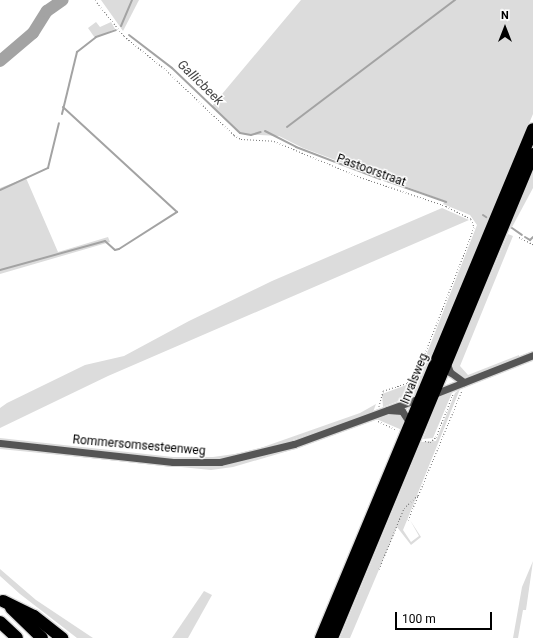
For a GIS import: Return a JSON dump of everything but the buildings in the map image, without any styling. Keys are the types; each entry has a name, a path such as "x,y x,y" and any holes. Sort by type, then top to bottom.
{"highway":[{"name":"Invalsweg","path":"332,638 429,396 533,129"},
{"name":"Invalsweg","path":"321,638 406,428 429,396 447,364 533,154"},
{"path":"2,599 42,638"},
{"path":"2,599 34,616 62,638"},
{"path":"0,622 17,638"}],"street":[{"name":"Rommersomsesteenweg","path":"0,444 209,463 236,460 294,444 379,412 464,384 533,355"},
{"path":"447,364 450,372 464,384"},
{"path":"387,410 402,411 406,428"}],"path":[{"name":"Pastoorstraat","path":"95,0 124,36 166,70 234,135 241,139 274,141 360,177 446,206 471,219 474,227 417,374 407,383 383,391 378,400 379,412"},
{"path":"519,237 533,244"},
{"path":"459,388 464,384"},
{"path":"408,520 464,384"},
{"path":"423,440 430,442 436,437 455,390"},
{"path":"369,416 406,428"},
{"path":"379,569 404,508 418,494"}],"shaded area":[{"path":"101,0 139,0 123,31"},
{"path":"301,0 533,0 533,114 417,394 383,407 382,394 409,384 420,371 477,225 470,215 443,204 445,201 303,148 279,136 241,134 212,106"},
{"path":"96,22 100,27 111,22 115,29 95,38 88,28"},
{"path":"533,169 533,188 511,229 509,228"},
{"path":"26,178 58,252 108,237 110,242 0,274 0,188"},
{"path":"442,208 469,220 108,376 0,428 0,408 7,403 85,365 124,356 189,321 272,281"},
{"path":"508,234 513,236 460,366 468,375 519,355 519,359 463,378 452,370 452,365"},
{"path":"454,388 433,438 423,439 439,396"},
{"path":"460,389 403,530 411,542 419,536 410,520 421,537 411,545 397,527 350,638 340,638 421,442 436,441 455,393"},
{"path":"376,404 373,412 264,450 243,456 193,461 0,441 0,438 173,457 213,457 249,452 360,413"},
{"path":"387,413 399,413 405,419 402,430 374,418"},
{"path":"0,446 201,466 230,464 286,448 288,451 233,467 211,470 0,449"},
{"path":"533,561 526,610 523,610 518,638 513,638 522,587"},
{"path":"0,569 36,600 93,638 77,638 20,594 0,576"},
{"path":"204,591 212,595 188,638 172,638"}],"waterway":[{"path":"0,61 33,33 47,11 63,0"},
{"name":"Gallicbeek","path":"121,26 132,0"},
{"path":"287,127 455,0"},
{"path":"62,114 77,52 96,37 116,30"},
{"name":"Gallicbeek","path":"129,35 172,68 240,133 251,135 261,132"},
{"path":"0,270 105,241 115,250 119,249 177,212 63,107"},
{"path":"0,190 48,168 59,123"},
{"name":"Gallicbeek","path":"265,131 296,147 380,179"},
{"name":"Gallicbeek","path":"384,180 446,202"},
{"name":"Gallicbeek","path":"512,228 522,235"},
{"name":"Gallicbeek","path":"525,237 530,240 533,237"}]}
